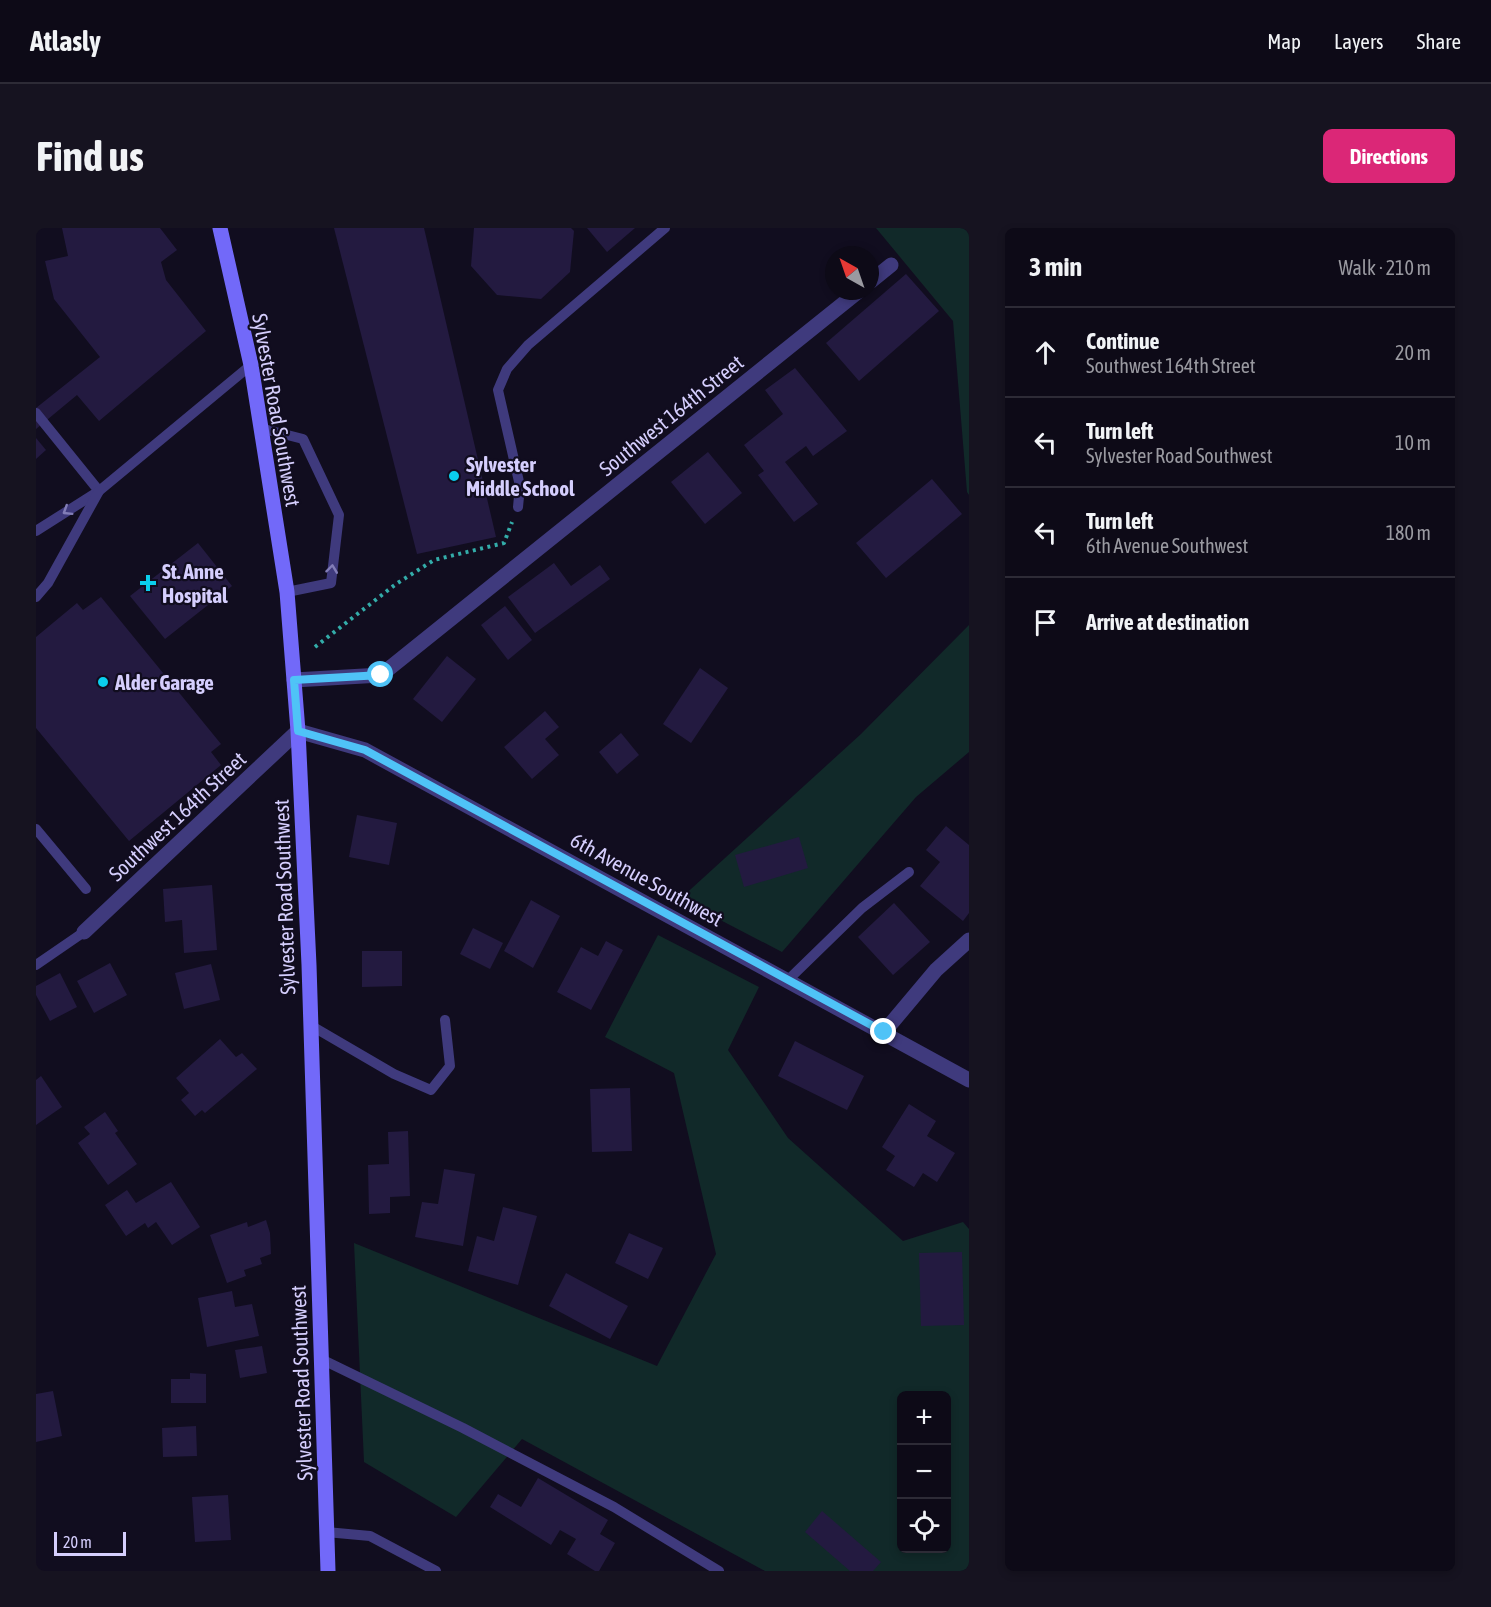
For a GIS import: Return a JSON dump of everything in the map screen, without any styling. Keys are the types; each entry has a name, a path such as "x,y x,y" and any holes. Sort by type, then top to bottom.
{"street":[{"name":"Sylvester Road Southwest","path":"220,228 251,365 287,592 298,731 328,1571"},
{"path":"879,275 891,265"},
{"name":"Southwest 164th Street","path":"294,680 381,675 848,300"},
{"name":"Southwest 164th Street","path":"84,932 298,731"},
{"name":"6th Avenue Southwest","path":"298,731 365,750 968,1077"},
{"path":"884,1032 936,970 969,940"}],"lane":[{"path":"518,507 520,486 498,390 507,369 528,345 665,228"},
{"path":"36,531 99,491 251,365"},
{"path":"36,413 99,491"},
{"path":"260,428 303,439 339,515 331,583 287,592"},
{"path":"36,597 48,583 99,491"},
{"path":"36,829 86,890"},
{"path":"788,980 862,908 909,872"},
{"path":"36,965 84,932"},
{"path":"310,1025 394,1074 431,1090 450,1066 445,1020"},
{"path":"321,1359 463,1428 614,1507 719,1571"},
{"path":"326,1532 370,1536 436,1571"}],"path":[{"path":"315,647 396,584 434,560 504,543 518,507"}],"green space":[{"path":"876,228 969,228 969,495 953,321"},
{"path":"969,625 969,752 916,797 782,952 680,899 861,734"},
{"path":"658,935 759,987 728,1050 788,1138 903,1241 963,1222 969,1229 969,1571 765,1571 522,1439 456,1517 364,1462 354,1243 657,1366 716,1254 674,1073 605,1037"}],"building":[{"path":"62,228 160,228 177,250 161,262 166,280 206,331 99,421 77,395 36,429 36,408 100,357 54,299 45,261 68,256"},
{"path":"334,228 424,228 496,537 417,554"},
{"path":"474,228 571,228 574,231 570,272 541,299 497,295 471,266"},
{"path":"587,228 635,228 607,252"},
{"path":"906,274 939,311 859,381 826,343 876,300 879,300 879,297"},
{"path":"795,368 847,431 813,456 806,446 785,462 818,504 794,522 758,475 764,471 744,445 783,414 765,390"},
{"path":"36,438 46,450 36,459"},
{"path":"708,452 742,493 705,524 671,482"},
{"path":"932,479 962,514 886,578 856,543"},
{"path":"198,543 232,586 165,639 130,596"},
{"path":"554,563 571,586 600,565 610,579 535,633 508,597"},
{"name":"Alder Garage","path":"101,597 221,744 211,752 221,765 129,841 36,728 36,637 77,603 83,610"},
{"path":"505,606 532,640 508,660 481,625"},
{"path":"447,656 476,679 442,722 413,699"},
{"path":"700,668 728,688 691,743 663,724"},
{"path":"545,711 559,727 545,739 559,755 532,779 504,747"},
{"path":"621,733 639,755 617,774 599,752"},
{"path":"357,815 397,823 389,865 349,857"},
{"path":"946,826 969,845 969,913 963,921 920,886 940,862 926,850"},
{"path":"799,837 808,868 744,887 735,855"},
{"path":"212,885 217,950 184,953 182,920 165,922 163,889"},
{"path":"531,900 560,916 533,968 504,951"},
{"path":"894,903 930,942 893,975 858,937"},
{"path":"473,928 503,943 490,969 460,954"},
{"path":"606,941 623,950 591,1010 557,992 581,947 598,956"},
{"path":"362,951 402,951 402,986 362,987"},
{"path":"110,963 127,995 94,1013 77,981"},
{"path":"211,964 220,1000 184,1009 175,973"},
{"path":"60,973 77,1007 50,1021 36,995 36,986"},
{"path":"220,1039 236,1057 242,1053 257,1069 205,1113 202,1110 195,1116 181,1100 189,1093 176,1078"},
{"path":"795,1041 864,1076 847,1110 778,1076"},
{"path":"41,1076 62,1107 36,1125 36,1080"},
{"path":"630,1088 632,1151 592,1152 590,1089"},
{"path":"909,1104 936,1121 927,1136 955,1153 937,1182 923,1173 914,1187 886,1170 895,1156 882,1147"},
{"path":"105,1112 118,1131 115,1133 137,1164 108,1185 78,1143 90,1134 84,1127"},
{"path":"408,1131 410,1196 390,1197 390,1213 369,1214 368,1165 389,1164 388,1132"},
{"path":"444,1169 475,1174 463,1246 415,1237 422,1202 438,1204"},
{"path":"171,1182 200,1227 172,1245 156,1222 148,1228 145,1223 126,1236 105,1205 127,1190 136,1203"},
{"path":"503,1207 537,1216 518,1285 468,1271 477,1236 494,1241"},
{"path":"266,1220 270,1233 271,1254 260,1258 262,1264 244,1270 246,1276 227,1283 210,1235 247,1222 248,1227"},
{"path":"629,1233 663,1248 648,1279 615,1263"},
{"path":"962,1252 964,1325 921,1326 919,1253"},
{"path":"566,1273 628,1306 610,1339 549,1306"},
{"path":"232,1291 235,1307 252,1304 259,1336 207,1347 198,1298"},
{"path":"262,1346 267,1373 240,1378 235,1350"},
{"path":"190,1373 206,1374 206,1403 171,1403 171,1379 190,1379"},
{"path":"53,1391 62,1436 36,1442 36,1394"},
{"path":"196,1426 197,1456 163,1457 162,1428"},
{"path":"538,1478 608,1520 600,1534 615,1543 599,1571 595,1571 567,1554 576,1539 560,1530 551,1545 490,1507 498,1494 521,1507"},
{"path":"228,1495 231,1540 195,1542 192,1497"},
{"path":"822,1511 881,1562 873,1571 850,1571 805,1532"}],"place":[{"name":"Sylvester Middle School","path":"454,476"},
{"name":"St. Anne Hospital","path":"148,583"},
{"name":"Alder Garage","path":"103,682"}],"route":[{"path":"381,675 294,680 298,731 365,750 884,1032"}]}
